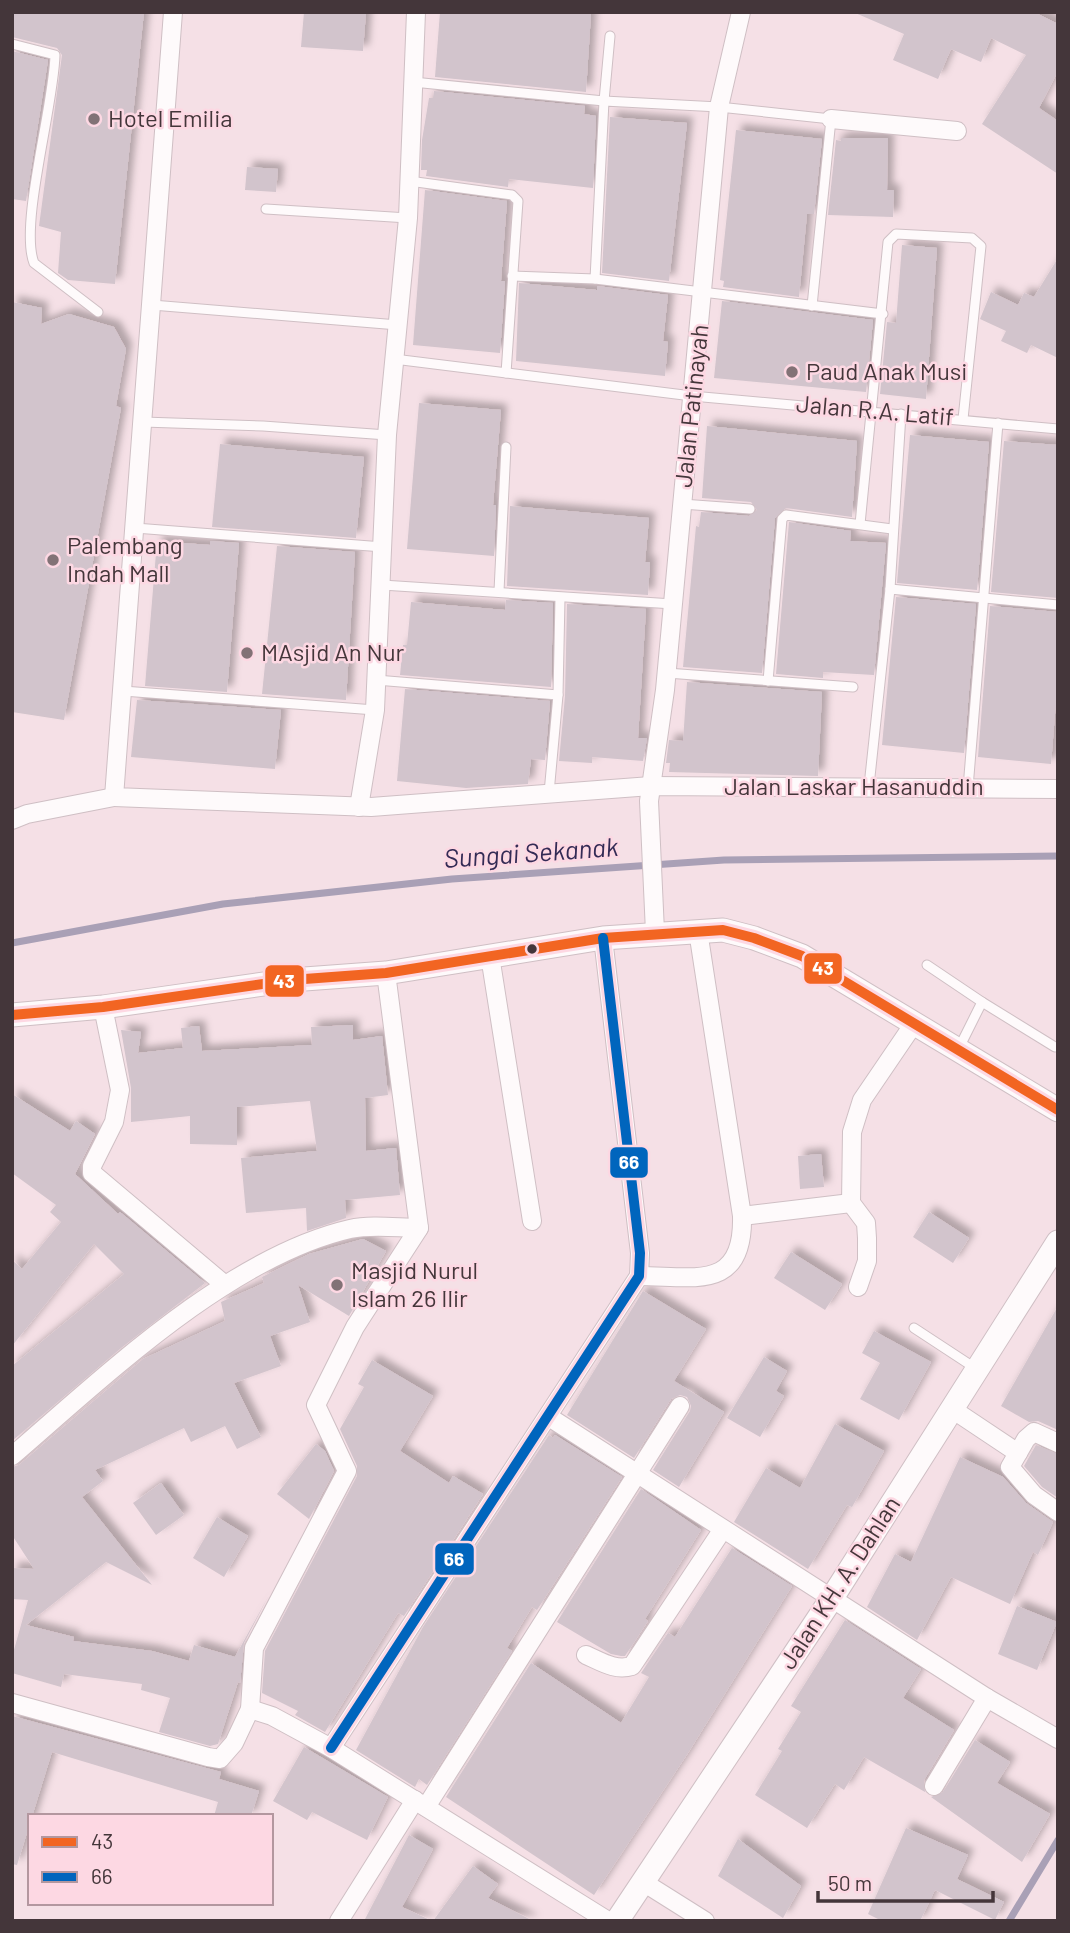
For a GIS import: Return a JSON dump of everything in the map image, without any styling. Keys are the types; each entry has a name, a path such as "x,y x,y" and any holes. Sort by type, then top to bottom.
{"street":[{"path":"114,797 173,12"},
{"path":"359,807 375,710 385,547 387,435 408,218 416,12"},
{"name":"Jalan Patinayah","path":"655,932 650,793 667,673 719,107 741,12"},
{"path":"831,119 957,131"},
{"name":"Jalan Laskar Hasanuddin","path":"12,820 27,814 114,797 359,807 549,793 650,793 869,786 1058,789"},
{"path":"639,1276 716,1277 729,1266 743,1235 698,931"},
{"path":"12,1015 103,1007 290,980 386,973 655,932 733,933 802,956 1058,1110"},
{"path":"331,1748 639,1276 640,1253 603,938"},
{"path":"489,956 532,1221"},
{"path":"12,1703 217,1759 227,1753 234,1743 250,1709 254,1648 347,1471 316,1405 355,1327 419,1228 386,973"},
{"path":"103,1007 120,1090 114,1122 92,1166 92,1174 225,1285"},
{"path":"858,1287 867,1261 867,1238 866,1223 850,1203 852,1132 862,1100 913,1025"},
{"path":"742,1216 850,1203"},
{"path":"12,1456 113,1369 225,1285 300,1246 345,1231 419,1228"},
{"name":"Jalan KH. A. Dahlan","path":"617,1921 831,1598 1058,1242"},
{"path":"339,1921 420,1804 680,1406"},
{"path":"952,1409 1018,1452"},
{"path":"548,1417 987,1698 1058,1739"},
{"path":"1058,1443 1034,1432 1010,1467 1034,1495 1058,1512"},
{"path":"586,1655 622,1669 632,1666 723,1530"},
{"path":"934,1786 987,1698"},
{"path":"250,1709 272,1716 331,1748 608,1921"},
{"path":"643,1882 705,1921"}],"lane":[{"path":"595,279 610,36"},
{"path":"12,44 55,55 54,83 31,220 31,254 34,262 98,312"},
{"path":"413,82 831,119 812,306"},
{"path":"409,181 515,197 518,201 506,373"},
{"path":"266,209 408,218"},
{"path":"860,524 883,314 888,242 893,236 972,238 982,246 963,419"},
{"path":"512,276 595,279 883,314"},
{"path":"152,305 398,325"},
{"name":"Jalan R.A. Latif","path":"394,359 692,396 871,410 1058,429"},
{"path":"869,786 890,589 901,414"},
{"path":"144,422 387,435"},
{"path":"968,788 998,423"},
{"path":"499,591 506,447"},
{"path":"682,504 750,509"},
{"path":"768,681 782,519 786,515 892,529"},
{"path":"135,528 385,547"},
{"path":"382,585 673,604"},
{"path":"890,589 1058,605"},
{"path":"549,793 558,695 560,598"},
{"path":"667,673 853,687"},
{"path":"376,680 558,695"},
{"path":"123,691 375,710"},
{"path":"927,965 1055,1047"},
{"path":"957,1051 982,1002"},
{"path":"914,1328 977,1370"}],"building":[{"name":"Hotel Emilia","path":"12,12 144,12 115,284 68,280 58,273 61,232 39,226 62,55 57,48 12,37"},
{"path":"304,12 366,12 363,51 301,47"},
{"path":"440,12 591,13 586,92 435,77"},
{"path":"853,12 1034,12 1058,24 1058,71 1039,108 1058,121 1058,174 982,124 1026,55 991,38 981,62 951,49 938,79 893,60 904,34"},
{"path":"12,51 48,60 26,201 12,199"},
{"path":"434,91 585,106 584,114 596,116 593,188 509,179 508,187 426,176 427,170 421,170 422,140 429,98 433,98"},
{"path":"610,117 687,123 669,281 602,273"},
{"path":"736,130 822,139 814,214 807,214 799,297 723,287 724,281 720,280"},
{"path":"841,138 888,138 887,190 894,190 893,217 828,215 836,140 841,141"},
{"path":"247,167 278,169 276,192 245,190"},
{"path":"425,190 507,201 501,281 505,281 500,353 413,345"},
{"path":"902,245 937,248 926,399 880,394 887,322 896,323"},
{"path":"1058,258 1058,358 1031,345 1027,353 1001,341 1006,331 980,319 991,292 1018,305 1024,293 1034,297"},
{"path":"519,283 597,290 597,286 668,295 663,341 668,342 665,376 516,361"},
{"path":"722,301 873,320 866,392 714,378"},
{"name":"Palembang Indah Mall","path":"12,302 42,308 41,324 69,314 114,327 126,349 116,406 121,408 64,720 12,712"},
{"path":"419,403 501,410 493,505 496,505 494,556 407,549"},
{"path":"707,426 857,441 852,517 786,508 775,518 762,673 683,667 696,526 699,527 701,512 749,516 757,510 751,502 702,498"},
{"path":"910,435 989,442 977,590 897,583"},
{"path":"1004,441 1058,445 1058,598 991,592"},
{"path":"220,444 364,457 356,538 212,527"},
{"path":"510,506 649,518 645,562 650,562 648,595 507,586"},
{"path":"789,522 851,531 850,541 886,543 874,675 823,672 823,678 776,674"},
{"path":"157,541 210,545 210,541 239,543 227,692 145,686"},
{"path":"277,546 355,552 346,700 262,694"},
{"path":"896,597 976,604 964,753 882,745"},
{"path":"506,600 553,603 551,687 400,675 403,645 407,645 411,602 505,610"},
{"path":"567,604 646,609 638,738 647,738 643,761 592,757 592,763 559,761 565,696"},
{"path":"990,606 1058,612 1058,676 1051,764 978,757"},
{"path":"687,682 822,692 818,776 669,772 670,763 666,763 669,740 683,741"},
{"path":"405,689 550,701 545,760 531,759 528,784 466,788 397,781"},
{"path":"137,700 281,710 275,769 131,757"},
{"path":"353,1025 353,1040 382,1036 388,1095 365,1098 366,1151 396,1148 400,1195 345,1200 346,1218 307,1231 306,1208 246,1213 241,1158 317,1151 310,1101 237,1107 237,1145 190,1144 190,1116 131,1122 131,1088 121,1030 141,1032 138,1053 183,1048 181,1028 199,1026 202,1051 312,1045 311,1027"},
{"path":"12,1094 70,1131 76,1121 95,1134 75,1174 118,1214 120,1212 205,1283 121,1348 12,1441 12,1366 124,1274 94,1244 12,1346 12,1260 22,1269 61,1222 50,1212 56,1205 12,1173"},
{"path":"821,1154 824,1187 800,1189 798,1156"},
{"path":"929,1212 969,1238 953,1263 913,1237"},
{"path":"363,1239 386,1251 349,1316 298,1285 310,1322 270,1336 281,1366 234,1383 261,1437 237,1449 225,1426 191,1442 184,1428 95,1470 103,1481 82,1497 152,1585 106,1562 26,1625 74,1637 73,1641 152,1651 189,1661 194,1645 235,1657 269,1595 244,1643 240,1683 238,1682 218,1744 210,1746 159,1732 170,1698 141,1690 142,1684 64,1674 61,1687 12,1673 12,1657 28,1600 12,1599 12,1568 34,1569 12,1535 12,1467 19,1465 143,1359 225,1321 221,1302 264,1283 262,1277 309,1254"},
{"path":"791,1252 842,1284 825,1310 774,1278"},
{"path":"643,1291 706,1329 674,1381 724,1412 679,1487 653,1470 690,1411 687,1397 680,1395 671,1399 634,1458 567,1415"},
{"path":"1058,1306 1058,1430 1038,1421 1029,1422 1001,1406"},
{"path":"874,1331 931,1362 899,1420 860,1399 880,1363 862,1353"},
{"path":"764,1357 787,1371 776,1391 784,1396 760,1437 727,1418"},
{"path":"372,1360 433,1396 400,1451 449,1483 453,1476 483,1494 404,1616 398,1613 325,1732 295,1715 298,1711 262,1693 265,1651 357,1476 357,1466 340,1429 364,1387 358,1384"},
{"path":"835,1424 884,1451 852,1507 847,1505 808,1569 734,1522 766,1468 800,1488"},
{"path":"549,1435 553,1438 555,1435 622,1477 537,1610 532,1607 507,1648 512,1651 427,1785 419,1779 415,1787 356,1750 423,1627"},
{"path":"316,1444 325,1451 334,1471 309,1519 277,1494"},
{"path":"1036,1445 1058,1454 1058,1498 1042,1487 1024,1466"},
{"path":"960,1457 1003,1477 1026,1503 1053,1522 1038,1555 1033,1552 1010,1604 951,1577 917,1640 867,1607 895,1554 911,1562"},
{"path":"161,1483 184,1515 156,1535 133,1503"},
{"path":"641,1489 701,1530 645,1619 648,1621 625,1656 621,1656 611,1654 557,1622"},
{"path":"217,1517 248,1536 224,1577 193,1558"},
{"path":"732,1548 792,1586 688,1753 594,1895 446,1797 531,1663 621,1723 649,1677 641,1673 668,1633 675,1637"},
{"path":"1017,1606 1057,1622 1037,1670 998,1654"},
{"path":"845,1620 921,1669 903,1698 954,1730 924,1780 925,1792 864,1757 844,1790 835,1784 807,1828 755,1795 782,1751 778,1749 801,1712 791,1706"},
{"path":"12,1716 221,1772 219,1779 259,1791 252,1814 215,1814 218,1802 52,1752 33,1814 28,1814 28,1829 17,1865 12,1864"},
{"path":"975,1740 1010,1762 997,1783 1050,1814 1022,1862 931,1797 943,1792"},
{"path":"304,1747 388,1797 367,1840 312,1812 307,1820 273,1801"},
{"path":"906,1828 968,1855 957,1879 1004,1902 995,1920 935,1890 920,1921 882,1921 868,1914"},
{"path":"409,1835 433,1849 402,1907 432,1921 364,1921"},
{"path":"738,1839 801,1886 783,1918 718,1876"},
{"path":"473,1866 498,1884 488,1898 533,1921 433,1921"}],"waterway":[{"name":"Sungai Sekanak","path":"12,943 223,904 452,879 724,860 1058,856"},
{"path":"1009,1921 1058,1840"}],"transit line":[{"name":"43","path":"12,1015 103,1007 291,980 386,973 603,938 723,930 802,956 1058,1110"},
{"name":"66","path":"331,1748 639,1276 640,1253 603,938"}],"place":[{"name":"Hotel Emilia","path":"94,119"},
{"name":"Paud Anak Musi","path":"792,372"},
{"name":"Palembang Indah Mall","path":"53,560"},
{"name":"MAsjid An Nur","path":"247,653"},
{"name":"Masjid Nurul Islam 26 Ilir","path":"337,1285"}]}
